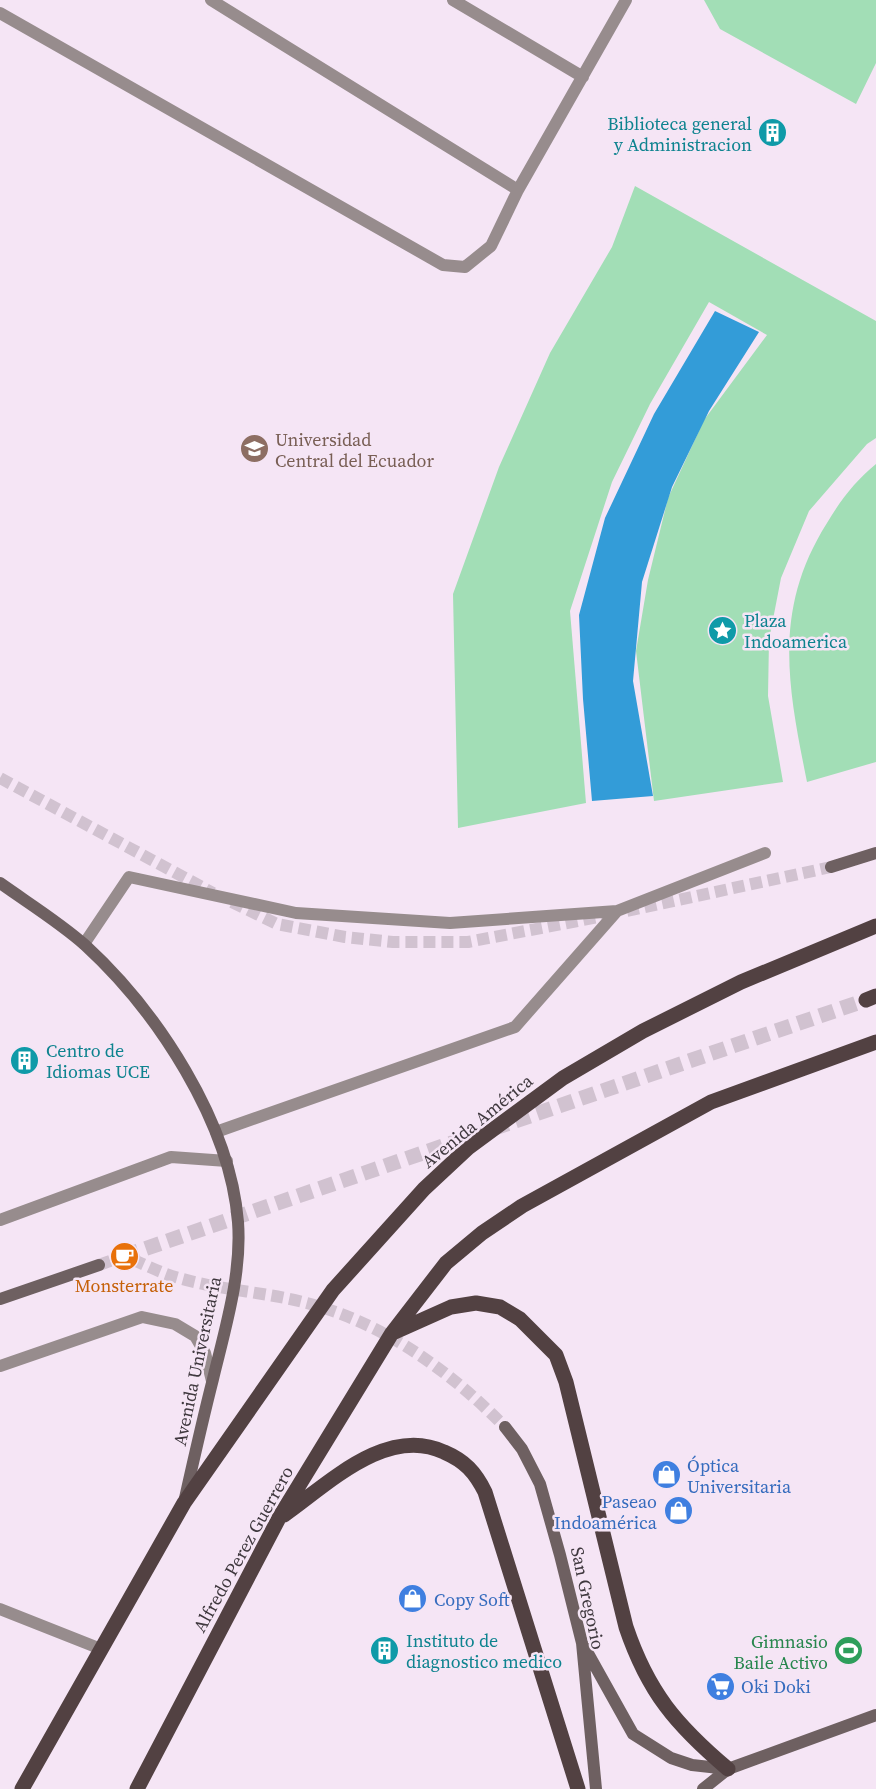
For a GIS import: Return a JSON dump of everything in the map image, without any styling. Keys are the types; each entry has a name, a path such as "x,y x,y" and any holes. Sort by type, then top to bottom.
{"main road":[{"name":"Avenida América","path":"184,1503 333,1290 424,1189 468,1148 563,1078 672,1015 741,982 876,926"},
{"path":"392,1333 446,1263 482,1233 522,1206 711,1102 876,1042"},
{"path":"392,1333 450,1307 476,1303 500,1307 520,1319 556,1355 566,1382 626,1627 638,1662 653,1690 671,1715 698,1744 728,1769"},
{"name":"Alfredo Perez Guerrero","path":"137,1789 279,1518 392,1333"},
{"path":"279,1518 357,1463 400,1445 416,1444 439,1450 462,1460 477,1475 485,1492 578,1789"},
{"path":"22,1789 184,1503"}],"street":[{"path":"211,0 518,190"},
{"path":"453,0 583,77"},
{"path":"0,13 443,265 465,267 491,246 518,190 626,0"},
{"path":"84,944 129,877 296,913 450,923 617,911 765,853"},
{"path":"831,867 876,853"},
{"name":"Avenida Universitaria","path":"0,884 84,944 136,999 183,1067 216,1132 227,1161 238,1222 236,1267 227,1320 184,1503"},
{"path":"216,1132 514,1027 617,911"},
{"path":"0,1220 171,1157 227,1161"},
{"path":"0,1299 99,1265"},
{"path":"0,1366 142,1317 175,1324 195,1336 205,1353 212,1381"},
{"name":"San Gregorio","path":"505,1427 522,1449 540,1484 582,1642 596,1789"},
{"path":"0,1609 101,1649"},
{"path":"582,1642 633,1734 671,1758 692,1764 728,1769"},
{"path":"704,1789 728,1769 876,1715"}],"green space":[{"path":"704,0 876,0 876,63 856,104 720,29"},
{"path":"635,186 876,321 876,438 867,444 809,511 781,578 769,640 768,696 783,782 654,801 636,651 648,580 668,498 704,420 767,335 709,302 650,404 612,482 570,611 586,803 458,828 453,594 499,467 550,353 612,247"},
{"path":"876,464 876,762 807,782 790,681 791,618 798,587 810,555 832,515 855,484"}],"water":[{"path":"715,311 759,332 709,411 672,487 642,582 633,681 653,796 592,801 583,699 579,615 605,518 654,414"}],"tunnel":[{"path":"0,778 213,893"},
{"path":"627,911 831,867"},
{"path":"232,902 277,924 345,937 393,942 468,942 604,916"},
{"path":"124,1256 866,1000"},
{"path":"99,1265 124,1256 179,1278 297,1301 341,1314 368,1325 441,1370 505,1427"}],"place":[{"name":"Biblioteca general y Administracion","path":"773,133"},
{"name":"Universidad Central del Ecuador","path":"254,449"},
{"name":"Plaza Indoamerica","path":"723,630"},
{"name":"Centro de Idiomas UCE","path":"25,1060"},
{"name":"Monsterrate","path":"124,1256"},
{"name":"Óptica Universitaria","path":"666,1475"},
{"name":"Paseao Indoamérica","path":"678,1511"},
{"name":"Copy Soft","path":"413,1599"},
{"name":"Instituto de diagnostico medico","path":"385,1650"},
{"name":"Gimnasio Baile Activo","path":"849,1651"},
{"name":"Oki Doki","path":"720,1686"}]}
